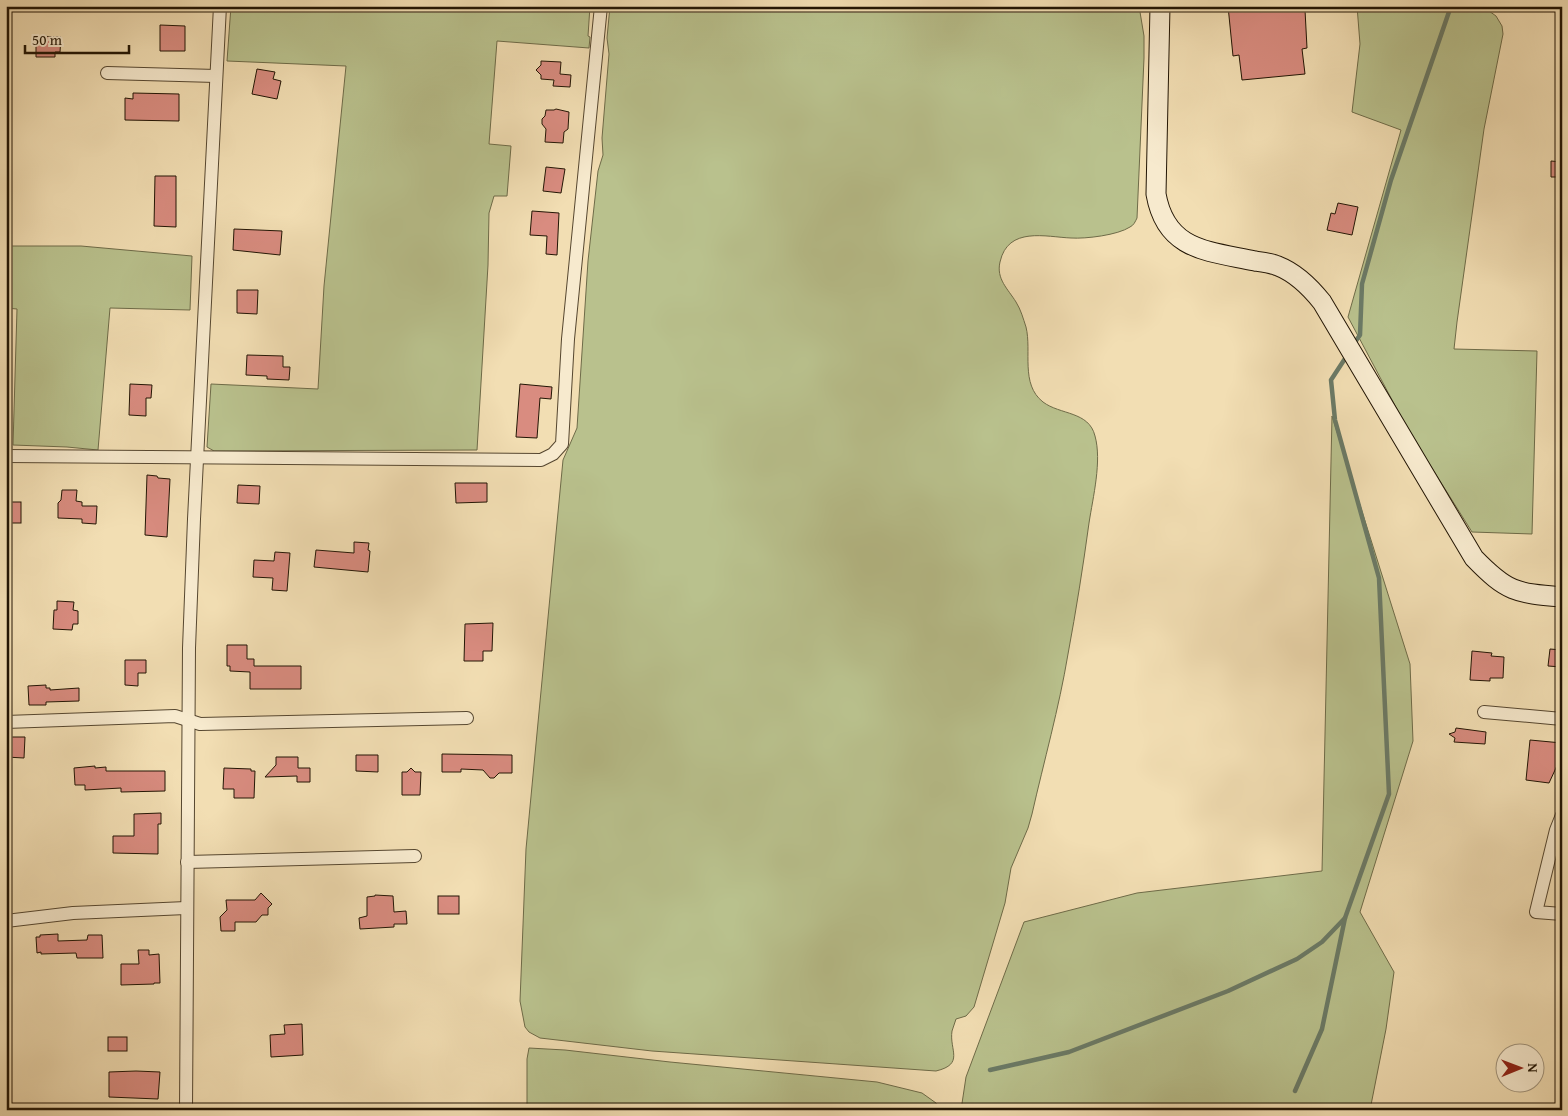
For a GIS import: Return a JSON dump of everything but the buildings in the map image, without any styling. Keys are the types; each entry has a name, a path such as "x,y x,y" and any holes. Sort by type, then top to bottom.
{"street":[{"path":"186,1110 189,648 220,6"},
{"path":"6,456 541,460 553,454 562,444 564,427 568,339 601,6"},
{"path":"1160,6 1156,194 1164,220 1173,233 1195,248 1277,265 1296,276 1314,292 1322,302 1474,558 1493,576 1517,591 1562,597"},
{"path":"107,73 216,76"},
{"path":"1484,712 1562,719"},
{"path":"6,722 175,716 190,722 210,724 467,718"},
{"path":"1562,815 1556,830 1536,912 1562,914"},
{"path":"187,862 415,856"},
{"path":"6,921 74,913 186,908"}],"green space":[{"path":"231,6 590,6 589,48 497,41 489,144 511,146 507,196 494,196 489,213 488,265 477,450 214,451 207,447 211,384 318,389 324,286 346,66 227,61"},
{"path":"610,6 1139,6 1144,36 1144,58 1137,218 1135,222 1125,230 1102,236 1077,238 1029,236 1019,238 1004,251 1000,262 1001,279 1018,305 1026,327 1031,386 1043,402 1087,422 1095,436 1098,456 1095,491 1064,674 1032,814 1011,868 1005,903 974,1007 966,1016 956,1019 952,1031 953,1060 945,1068 936,1071 652,1051 540,1038 529,1032 525,1027 520,1001 526,849 563,460 577,428 588,261 598,171 603,155 602,138 609,54 607,38"},
{"path":"1357,6 1482,6 1481,11 1489,11 1496,16 1502,26 1503,34 1484,129 1454,349 1537,351 1532,534 1472,532 1408,430 1348,317 1401,130 1352,112 1360,44"},
{"path":"6,246 81,246 192,256 190,310 110,308 98,450 13,445 17,309 6,308"},
{"path":"1332,416 1410,664 1413,741 1360,912 1394,972 1386,1029 1370,1110 961,1110 966,1077 1024,922 1137,893 1322,871"},
{"path":"529,1048 565,1050 877,1082 922,1093 936,1103 939,1110 527,1110 527,1059"}],"waterway":[{"path":"1353,345 1360,335 1362,284 1391,180 1451,6"},
{"path":"990,1070 1069,1052 1228,991 1297,959 1322,942 1345,918 1389,794 1379,578 1335,420 1331,380 1348,354"},
{"path":"1295,1091 1322,1029 1345,918"}]}
